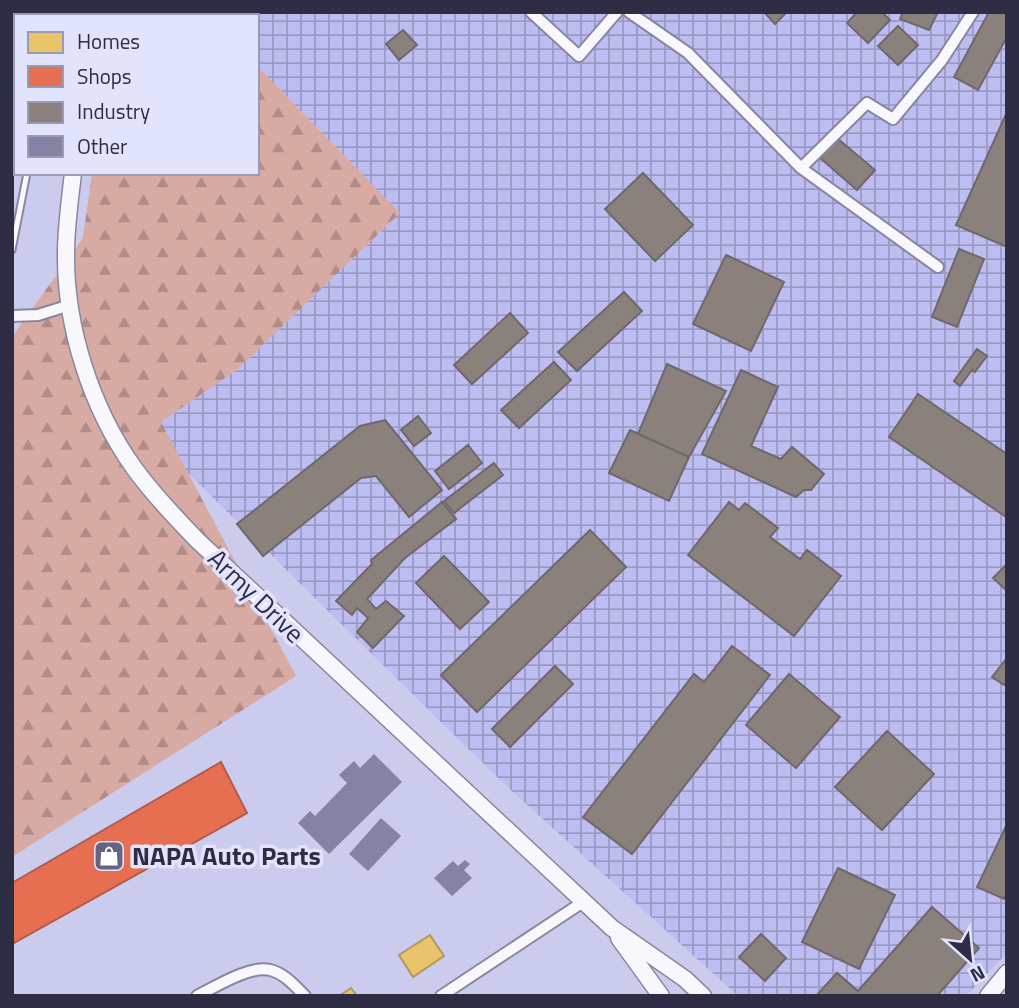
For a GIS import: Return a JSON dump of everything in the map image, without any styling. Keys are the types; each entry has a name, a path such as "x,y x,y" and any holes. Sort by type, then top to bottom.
{"main road":[{"name":"Army Drive","path":"73,175 66,254 70,305 82,359 103,415 133,466 169,510 318,654 583,902 611,928 685,979 703,996"},
{"name":"Army Drive","path":"611,928 662,996"},
{"path":"988,996 1007,973"}],"street":[{"path":"531,12 579,56 617,12"},
{"path":"629,12 688,53 801,168 938,267"},
{"path":"801,168 867,103 893,119 942,60 974,12"},
{"path":"13,316 38,315 70,305"},
{"path":"441,996 583,902"},
{"path":"197,996 242,974 268,969 289,979 305,996"}],"lane":[{"path":"12,250 27,175"}],"shaded area":[{"path":"205,12 1007,12 1007,953 966,996 738,996 503,783 184,469 161,422 238,369 399,213 259,68 259,14"}],"green space":[{"path":"192,12 194,14 112,14"},
{"path":"259,68 400,213 238,369 161,422 296,676 12,857 12,337 83,238 92,175 259,175"}],"building: Homes":[{"path":"430,935 444,956 413,977 399,955"},
{"path":"351,988 357,996 339,996"}],"building: Shops":[{"path":"221,762 247,813 12,944 12,883"}],"building: Industry":[{"path":"764,12 787,12 775,24"},
{"path":"857,12 882,12 890,20 868,43 847,23"},
{"path":"903,12 938,12 929,30 900,19"},
{"path":"989,12 1007,12 1007,37 978,90 954,77"},
{"path":"898,26 918,45 898,65 878,46"},
{"path":"403,30 417,45 399,60 386,44"},
{"path":"1007,112 1007,247 956,225"},
{"path":"837,138 875,170 857,190 820,158"},
{"path":"643,173 693,225 655,261 605,209"},
{"path":"959,249 984,259 957,327 932,317"},
{"path":"726,255 784,282 751,351 693,324"},
{"path":"624,292 642,311 577,371 558,352"},
{"path":"510,313 528,333 472,384 454,365"},
{"path":"977,349 987,356 960,386 954,381"},
{"path":"554,362 571,380 519,428 501,410"},
{"path":"667,364 726,391 689,457 638,434"},
{"path":"741,370 778,387 751,446 781,459 792,447 824,474 811,490 804,490 796,497 702,454"},
{"path":"918,394 1007,454 1006,517 889,437"},
{"path":"418,416 431,433 414,446 401,430"},
{"path":"385,420 442,490 409,517 376,476 361,478 263,556 237,524 360,426"},
{"path":"630,430 689,457 669,501 609,473"},
{"path":"468,445 482,463 449,489 435,471"},
{"path":"494,463 503,475 454,513 444,501"},
{"path":"442,502 456,519 405,558 367,599 376,609 386,601 404,616 373,648 357,632 368,618 357,608 352,615 336,601 372,564 371,560"},
{"path":"729,502 739,510 745,503 778,528 770,537 800,559 807,550 841,576 794,636 688,555"},
{"path":"590,530 626,567 477,712 441,675"},
{"path":"444,556 489,602 460,629 416,583"},
{"path":"1007,564 1007,591 993,578"},
{"path":"732,646 770,675 632,854 583,817 694,674 704,682"},
{"path":"1007,658 1007,681 1004,685 992,677"},
{"path":"555,666 573,684 510,747 492,729"},
{"path":"789,674 840,717 796,768 746,725"},
{"path":"887,731 934,774 882,830 835,787"},
{"path":"1007,824 1007,892 1004,899 977,887"},
{"path":"838,868 895,895 859,969 802,942"},
{"path":"932,907 979,948 937,996 816,996 837,973 858,991"},
{"path":"761,934 786,958 765,981 739,957"}],"building: Other":[{"path":"374,754 402,782 329,854 298,823 310,811 315,816 347,783 339,775 354,761 360,768"},
{"path":"381,818 401,836 368,871 349,854"},
{"path":"465,860 470,864 464,870 472,878 452,896 434,878 453,861 458,866"}],"place":[{"name":"NAPA Auto Parts","path":"109,856"}]}
